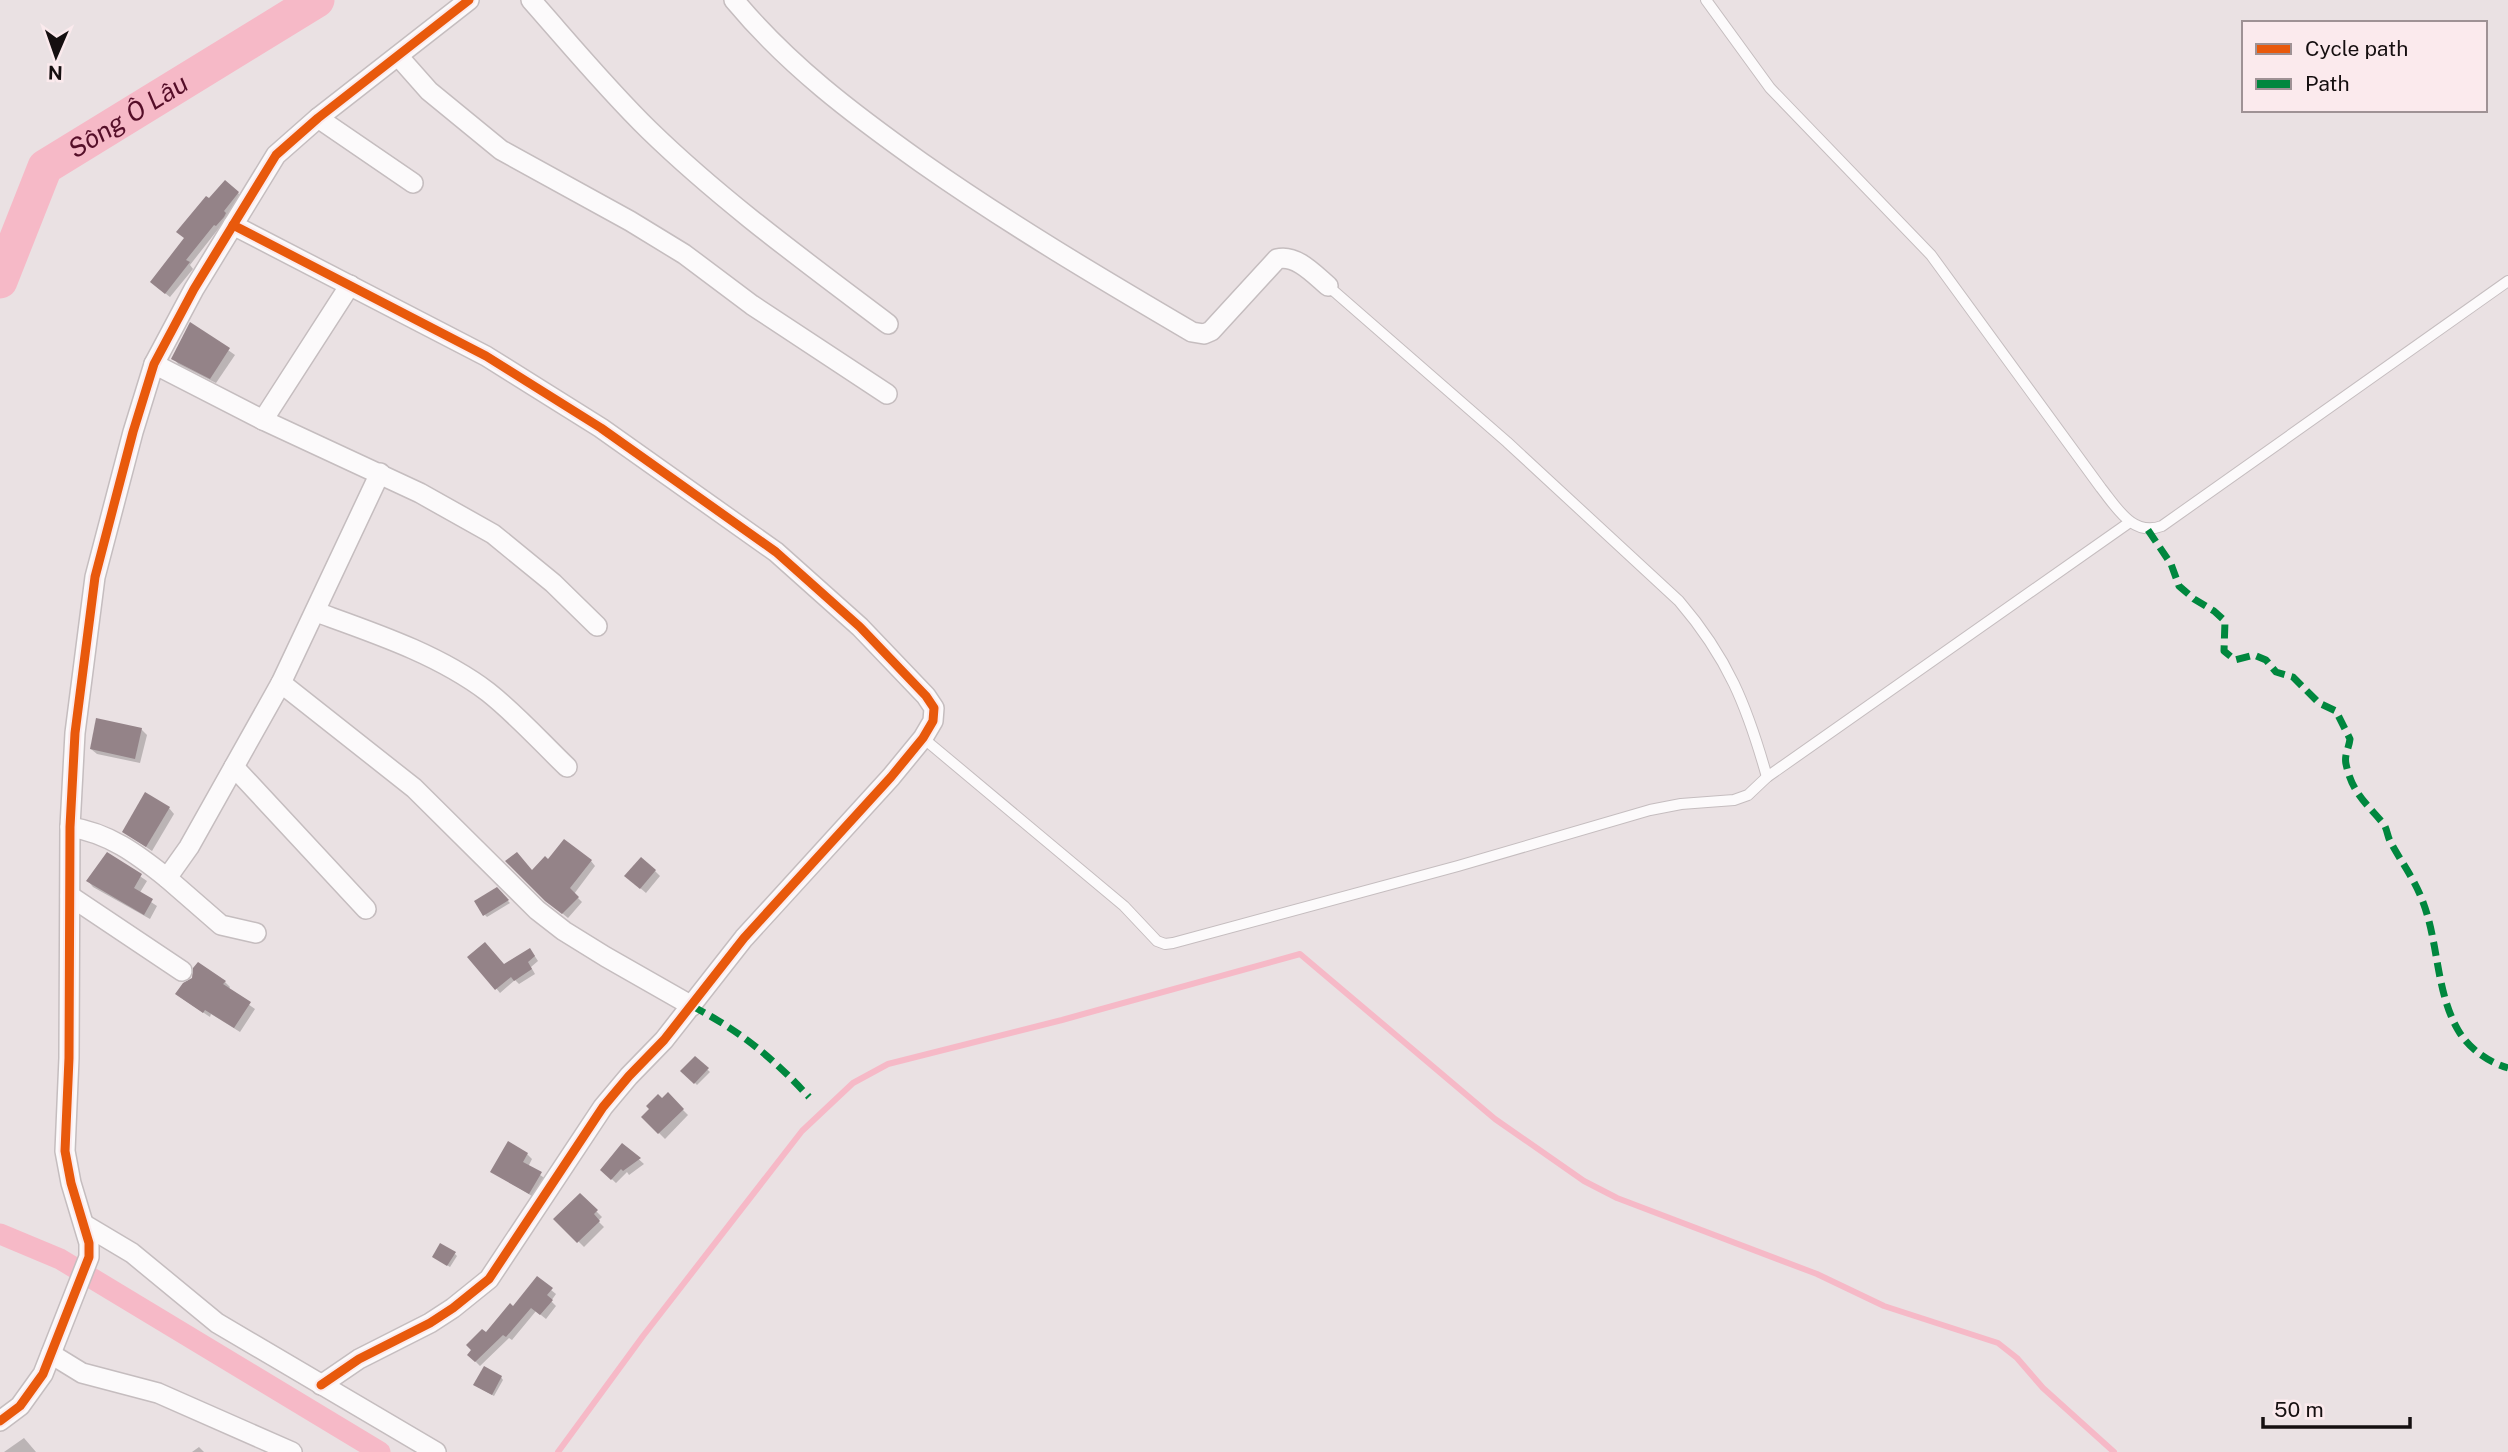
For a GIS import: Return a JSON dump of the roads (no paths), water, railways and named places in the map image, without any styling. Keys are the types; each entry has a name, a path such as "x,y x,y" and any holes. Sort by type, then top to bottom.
{"street":[{"path":"0,1421 20,1406 43,1374 89,1257 89,1243 71,1183 65,1152 69,1058 70,827 75,733 95,577 154,364 194,289 276,155 318,118 469,0"},
{"path":"531,0 648,128 680,158 768,233 888,324"},
{"path":"734,0 783,55 854,115 1013,225 1192,332 1204,334 1211,331 1277,259 1290,258 1328,286"},
{"path":"398,56 429,91 500,150 630,220 684,254 752,305 887,394"},
{"path":"318,118 413,183"},
{"path":"233,225 486,356 601,428 776,552 860,627 926,696 934,708 933,721 923,738 744,938 664,1040 603,1107 489,1279 430,1323 359,1359 321,1385"},
{"path":"263,420 350,285"},
{"path":"154,364 263,420 380,474 494,534 553,583 597,626"},
{"path":"167,878 189,847 281,683 380,474"},
{"path":"316,612 379,636 460,675 503,705 567,766"},
{"path":"281,683 414,788 537,910 564,931 692,1006"},
{"path":"234,767 366,909"},
{"path":"70,827 90,830 113,839 135,852 221,925 256,933"},
{"path":"70,896 182,971"},
{"path":"85,1226 123,1247 153,1268 218,1323 436,1452"},
{"path":"51,1354 82,1373 158,1393 292,1452"}],"lane":[{"path":"1706,0 1770,88 1931,255 2000,347 2052,425 2130,522 2141,529 2162,526 2508,281"},
{"path":"1328,286 1507,442 1679,601 1701,627 1729,671 1754,731 1767,777"},
{"path":"923,738 1124,906 1157,941 1165,944 1458,866 1650,810 1681,804 1734,800 1748,795 1767,777 2130,522"}],"waterway":[{"name":"Sông Ô Lâu","path":"0,281 45,167 317,0"},
{"path":"558,1452 643,1336 802,1131 853,1083 888,1064 1062,1020 1300,954 1495,1119 1584,1181 1617,1198 1817,1274 1884,1306 1998,1343 2114,1452"},
{"path":"0,1234 60,1259 380,1452"}]}
